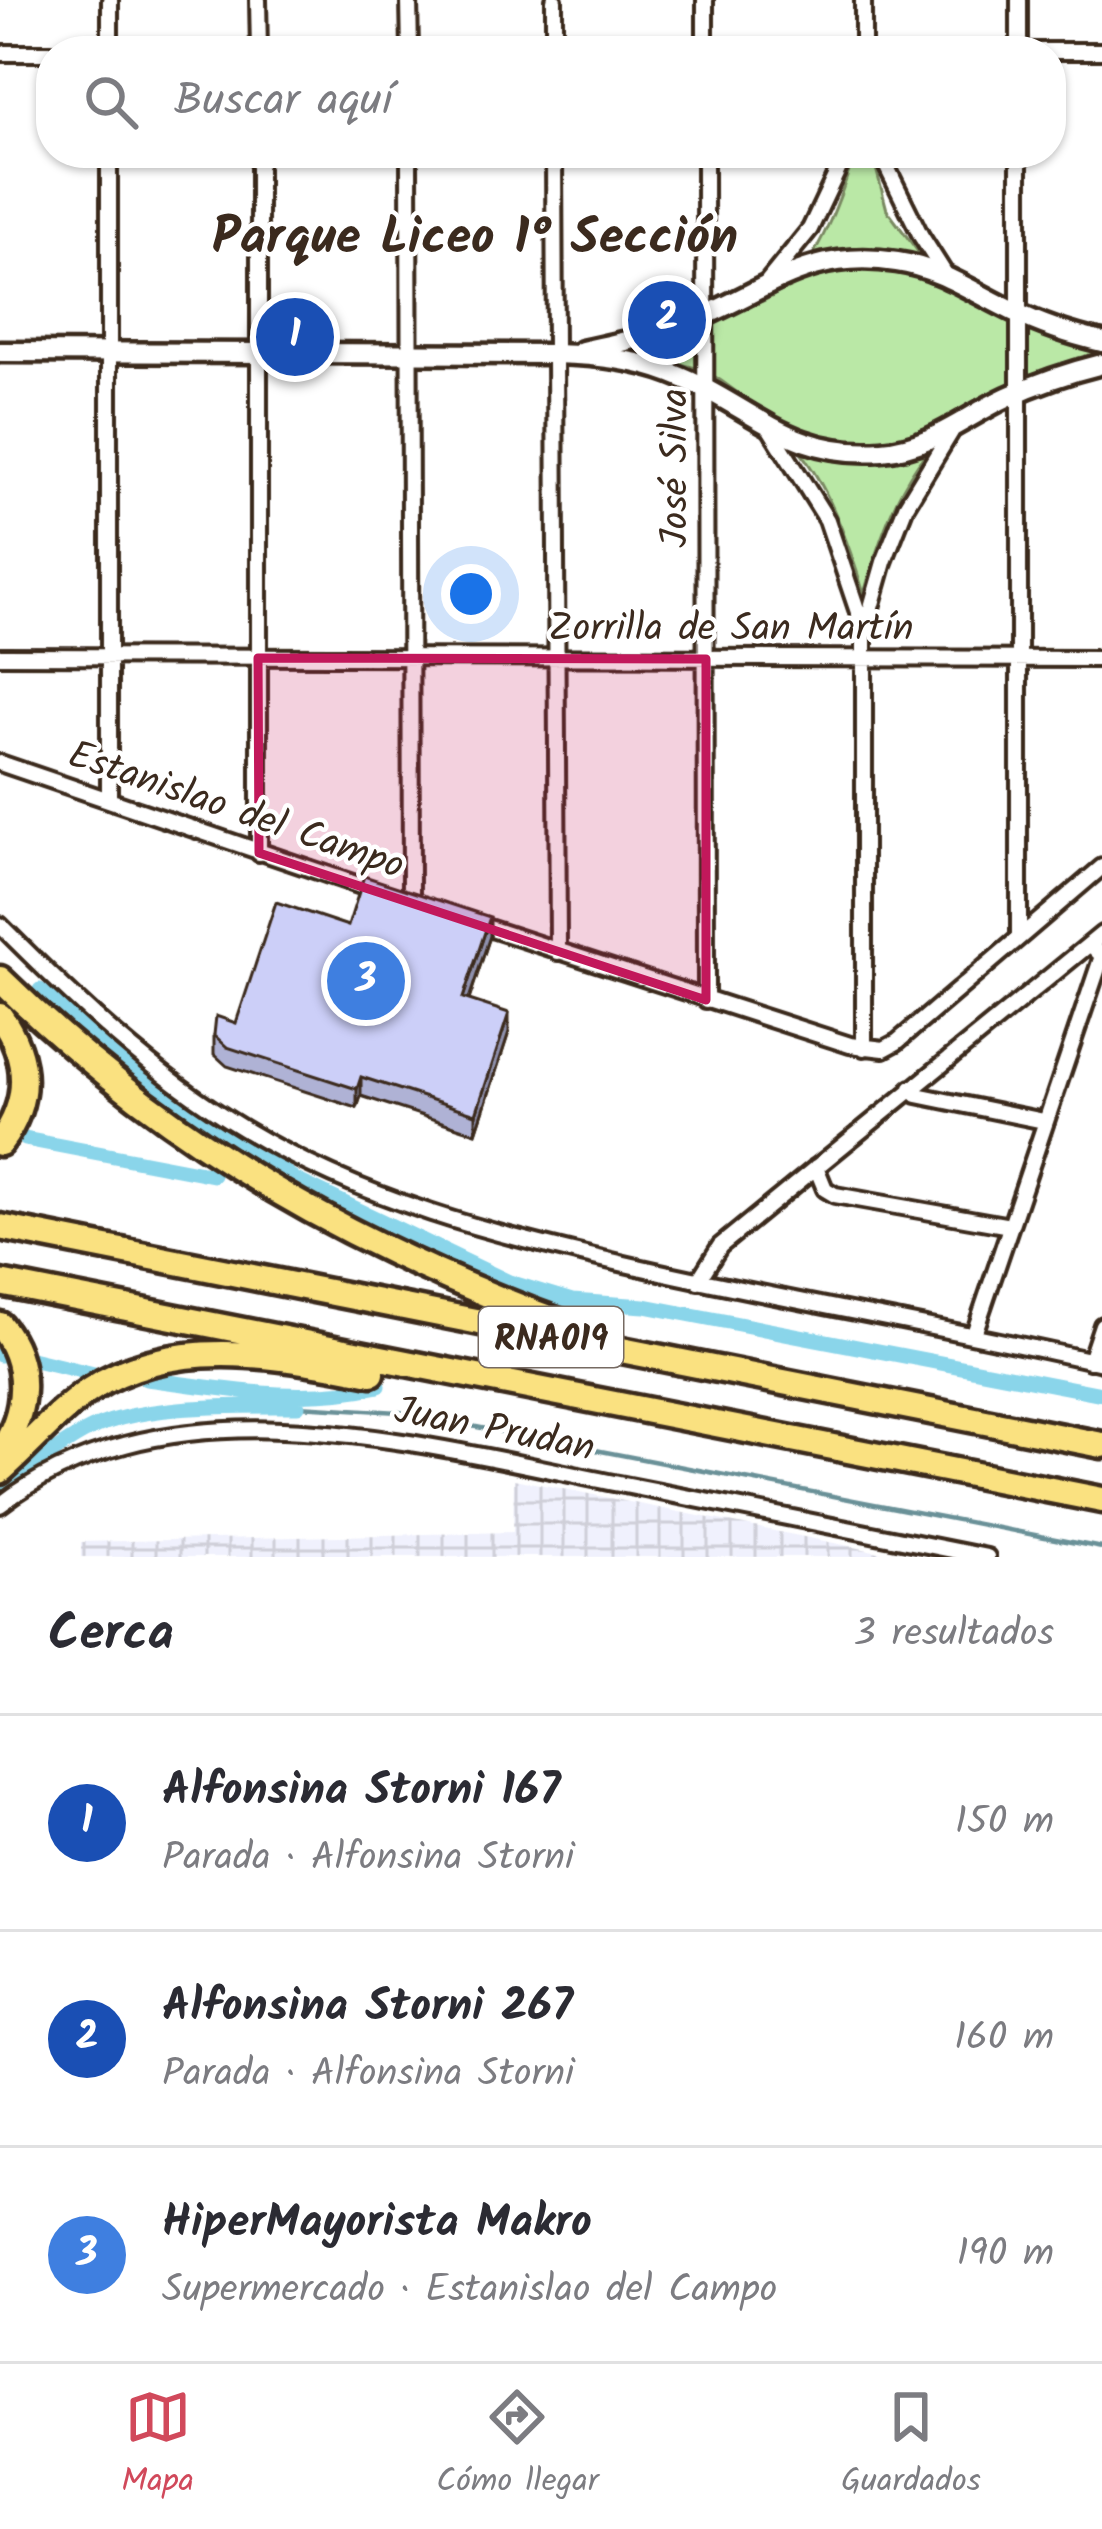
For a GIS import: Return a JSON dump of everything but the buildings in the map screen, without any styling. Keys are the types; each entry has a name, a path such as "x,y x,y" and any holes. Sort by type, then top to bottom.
{"highway":[{"path":"0,979 132,1095 298,1206 450,1280 665,1359"},
{"path":"0,1016 22,1055 25,1082 18,1115 0,1143"},
{"name":"RNA019","path":"0,1227 1102,1444"},
{"name":"RNA019","path":"0,1283 1102,1500"},
{"path":"0,1324 14,1347 23,1378 21,1409 0,1451"},
{"path":"0,1471 91,1389 122,1372 173,1358 260,1356 508,1399 571,1396"}],"street":[{"path":"110,0 110,36"},
{"path":"258,0 259,36"},
{"path":"409,0 410,36"},
{"path":"554,0 554,36"},
{"path":"705,0 705,36"},
{"path":"863,0 863,36"},
{"path":"1019,0 1019,36"},
{"path":"1066,51 1102,51"},
{"path":"0,53 36,52"},
{"path":"109,798 110,168"},
{"path":"259,168 259,853"},
{"path":"409,168 411,902"},
{"path":"554,168 560,354 558,952"},
{"name":"José Silva","path":"705,168 706,1000"},
{"path":"766,282 810,229 839,168"},
{"path":"887,168 947,277"},
{"path":"1019,168 1019,937"},
{"path":"560,354 637,339 706,315 766,282 824,262 862,259 899,262 947,277 1053,329 1102,342"},
{"path":"0,352 560,354 640,363 706,388 770,429 809,443 855,451 902,448 951,431 1021,391 1102,364"},
{"path":"770,429 827,520 865,632"},
{"path":"865,1048 865,632 897,526 951,431"},
{"name":"Zorrilla de San Martín","path":"0,656 1102,659"},
{"name":"Estanislao del Campo","path":"0,763 432,909"},
{"path":"453,916 706,1000 865,1048 884,1049 1102,867"},
{"path":"0,926 87,1012 166,1077 303,1162 397,1203 479,1230 698,1281 1096,1362 1102,1325"},
{"path":"698,1281 720,1246 1096,939 1102,956 974,1334"},
{"path":"911,1088 917,1095 1044,1121"},
{"path":"816,1167 825,1189 835,1195 1010,1226"},
{"name":"Juan Prudan","path":"0,1505 45,1474 118,1446 205,1433 288,1430 402,1441 987,1557"}],"highlighted area":[{"path":"258,658 706,659 706,1000 259,853"}],"shaded area":[{"path":"514,1479 904,1557 81,1557 81,1542 513,1532"}],"green space":[{"path":"850,168 876,168 887,210 942,284 1017,324 1102,349 1010,382 933,444 891,513 864,594 820,482 766,414 702,370 612,352 737,312 782,291 805,267"}],"waterway":[{"path":"40,990 159,1086 296,1180 509,1282 572,1301 645,1306 1102,1394"},
{"path":"25,1139 213,1175"},
{"path":"31,1359 94,1374"},
{"path":"146,1379 292,1394 379,1386"},
{"path":"298,1406 399,1412 1102,1548"},
{"path":"0,1490 63,1445 106,1423 188,1408 298,1406"}],"place":[{"name":"Alfonsina Storni 267","path":"667,320"},
{"name":"Alfonsina Storni 167","path":"295,337"},
{"name":"HiperMayorista Makro","path":"366,981"}],"district":[{"name":"Parque Liceo 1° Sección","path":"475,235"}]}
